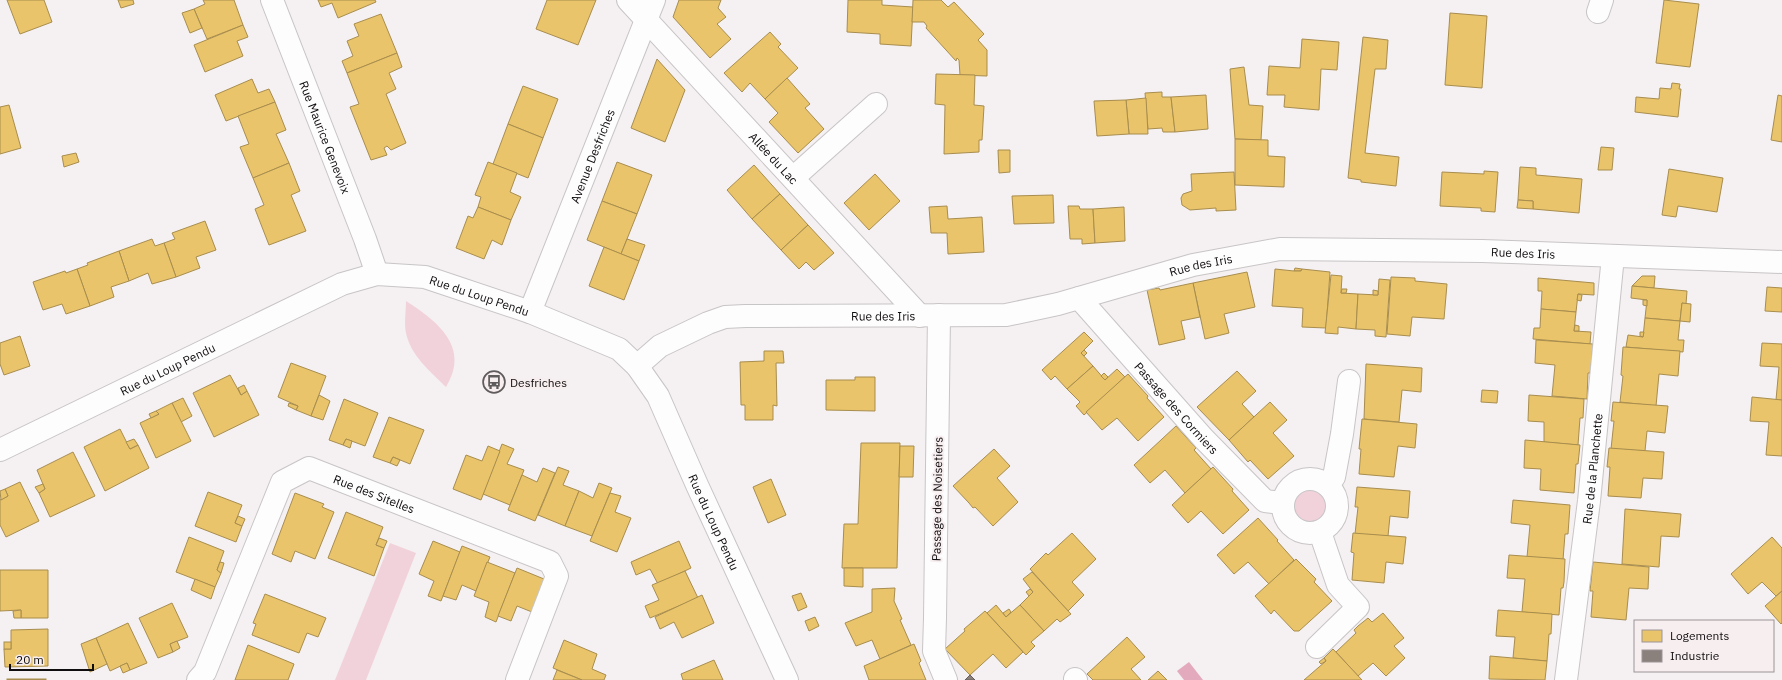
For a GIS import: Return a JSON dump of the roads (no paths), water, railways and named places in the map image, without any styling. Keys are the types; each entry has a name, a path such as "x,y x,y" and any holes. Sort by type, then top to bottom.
{"street":[{"name":"Rue Maurice Genevoix","path":"272,0 365,239 377,274"},
{"name":"Allée du Lac","path":"628,0 651,10 794,178 929,315"},
{"name":"Avenue Desfriches","path":"530,312 651,10"},
{"path":"794,178 876,104"},
{"name":"Rue des Iris","path":"637,366 660,346 708,323 725,317 1006,315 1079,298 1193,265 1280,249 1482,251 1782,262"},
{"name":"Rue de la Planchette","path":"1566,680 1589,502 1613,256"},
{"name":"Rue du Loup Pendu","path":"0,450 342,284 377,274 425,277 530,312 619,349 637,366 658,396 710,514 787,680"},
{"name":"Passage des Cormiers","path":"1079,298 1204,439 1266,502 1282,503"},
{"name":"Passage des Noisetiers","path":"929,315 936,618 934,651 946,680"},
{"path":"1328,485 1334,477 1342,434 1349,381"},
{"name":"Rue des Sitelles","path":"198,680 206,672 282,482 309,468 550,562 557,576 517,680"},
{"path":"1303,479 1320,481 1328,485 1333,492 1337,501 1337,511 1334,519 1328,527 1320,532 1310,534 1293,528 1286,521 1282,503 1289,488 1303,479"},
{"path":"1317,647 1358,607 1338,585 1320,532"}],"place":[{"name":"Desfriches","path":"494,382"}]}
